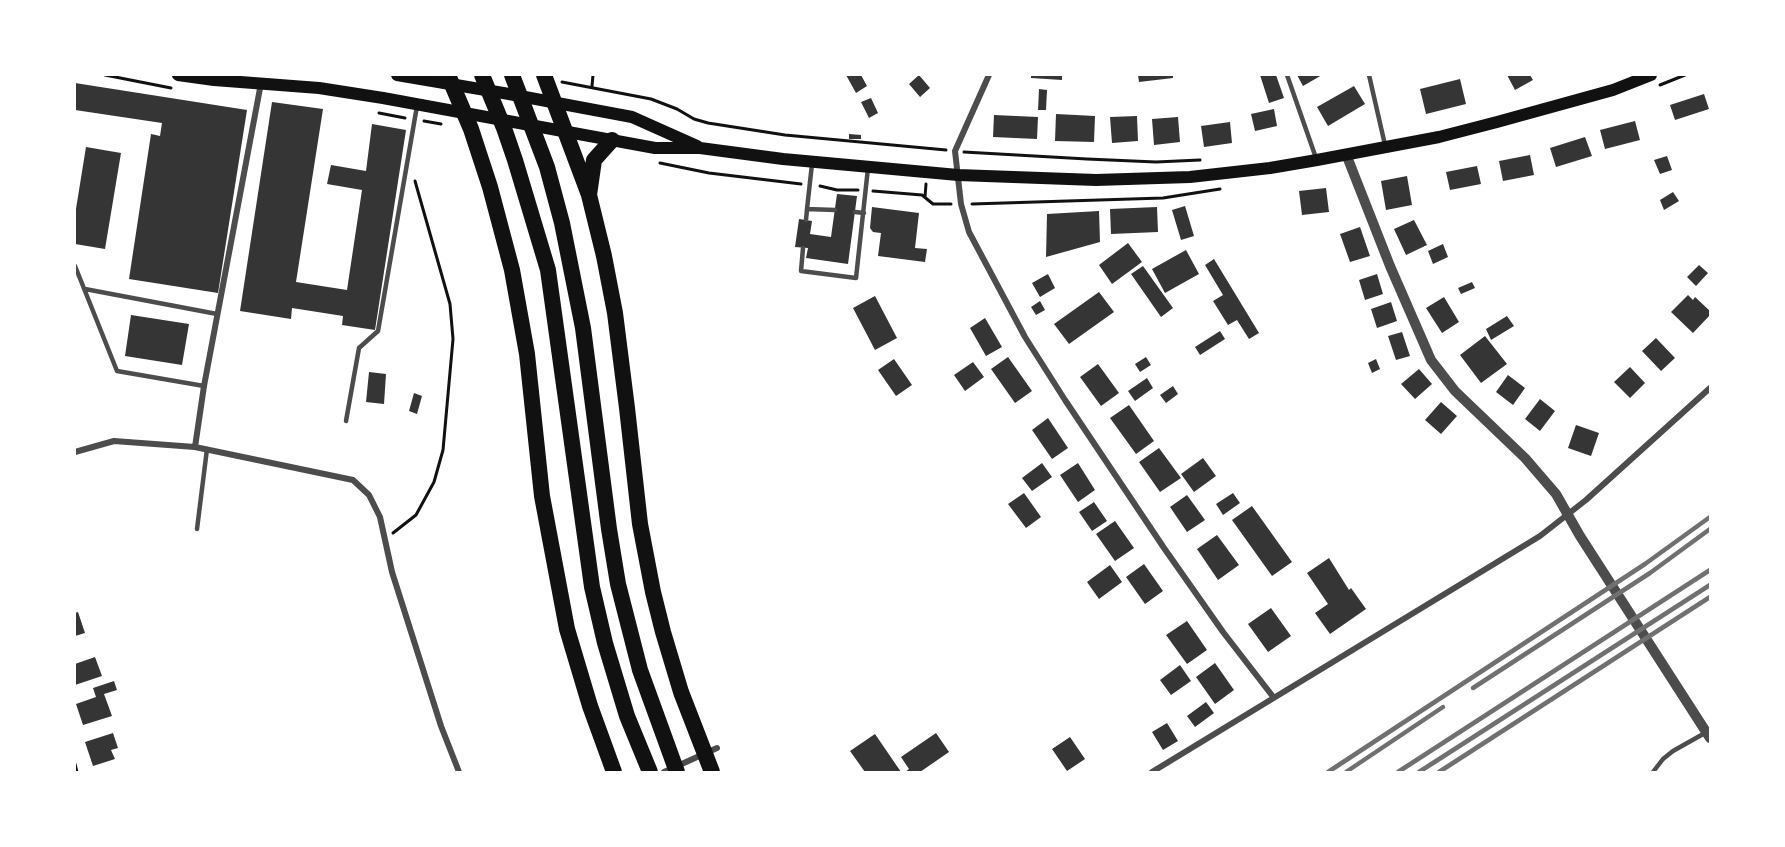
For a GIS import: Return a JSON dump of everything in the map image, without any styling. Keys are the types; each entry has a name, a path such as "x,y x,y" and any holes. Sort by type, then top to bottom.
{"highway":[{"path":"482,75 515,160 548,270 592,587 605,643 627,716 650,772"},
{"path":"512,75 547,167 572,267 583,327 618,584 640,670 677,772"},
{"path":"544,75 589,195 604,256 615,313 640,524 656,602 671,663 712,772"},
{"path":"451,79 490,187 512,270 527,354 542,496 567,629 601,738 615,772"},
{"path":"589,195 594,160 612,140"}],"main road":[{"path":"178,75 318,88 417,103 655,148 700,148 958,175 1133,180 1270,168 1386,147 1507,120 1586,98 1644,76"},
{"path":"397,75 451,79 554,103 632,117 700,148"}],"street":[{"path":"989,75 955,151 961,204 969,232 1025,337 1164,548 1223,632 1274,698"},
{"path":"195,447 204,386 261,83"},
{"path":"1346,154 1390,266 1431,360 1455,391 1541,476 1556,494 1708,735"},
{"path":"1152,772 1540,536 1710,388"},
{"path":"75,452 114,441 195,447 353,480 369,495 380,517 392,572 438,715 459,772"},
{"path":"664,772 717,748"}],"lane":[{"path":"1287,75 1317,160"},
{"path":"1369,75 1386,147"},
{"path":"346,421 359,348 378,331 417,103"},
{"path":"806,220 812,161"},
{"path":"803,248 801,271 856,278 869,166"},
{"path":"807,209 835,210"},
{"path":"855,212 864,213"},
{"path":"75,266 117,371 204,386"},
{"path":"85,289 218,314"},
{"path":"197,529 207,449"},
{"path":"1653,772 1673,751 1708,735"}],"path":[{"path":"593,75 591,86 651,99 677,109 694,119 785,135 955,151 1156,162 1209,160"},
{"path":"385,540 416,515 434,482 442,450 453,339 450,304 408,154"},
{"path":"75,764 77,772"}],"building":[{"path":"846,75 861,75 867,86 856,93"},
{"path":"919,75 930,88 920,97 909,84"},
{"path":"1031,75 1062,75 1062,80 1031,78"},
{"path":"1138,75 1173,75 1173,78 1139,82"},
{"path":"1260,75 1276,75 1284,98 1269,103"},
{"path":"1297,75 1322,75 1303,86"},
{"path":"1507,75 1530,75 1533,80 1515,90"},
{"path":"1460,79 1466,104 1426,114 1420,89"},
{"path":"75,83 247,110 218,293 129,279 151,134 160,136 162,123 75,110"},
{"path":"1354,86 1365,104 1328,126 1317,107"},
{"path":"1039,89 1047,90 1046,110 1038,110"},
{"path":"1704,94 1709,109 1675,120 1670,105"},
{"path":"871,98 878,113 869,118 861,102"},
{"path":"272,102 323,109 296,282 347,290 362,190 327,184 331,165 366,171 372,124 406,130 375,330 342,325 343,316 292,308 291,319 240,311"},
{"path":"1274,109 1277,126 1255,131 1251,114"},
{"path":"1056,114 1095,116 1094,142 1055,141"},
{"path":"994,115 1038,117 1037,139 993,137"},
{"path":"1137,116 1138,141 1112,143 1110,117"},
{"path":"1178,117 1180,142 1154,145 1152,119"},
{"path":"1635,121 1640,140 1605,149 1600,130"},
{"path":"1230,122 1232,143 1204,147 1201,126"},
{"path":"849,134 861,135 861,139 849,139"},
{"path":"1585,137 1592,156 1556,167 1550,148"},
{"path":"86,147 121,153 105,249 75,244 75,215"},
{"path":"1530,155 1534,175 1503,181 1499,161"},
{"path":"1667,156 1672,170 1660,174 1654,160"},
{"path":"1477,166 1481,184 1450,190 1446,172"},
{"path":"1407,176 1412,205 1386,210 1381,181"},
{"path":"1326,188 1329,212 1302,215 1299,191"},
{"path":"1673,192 1679,201 1664,210 1660,200"},
{"path":"837,194 857,196 848,264 806,258 808,248 795,247 799,219 812,221 810,234 831,237"},
{"path":"1185,206 1194,236 1181,240 1172,210"},
{"path":"872,207 919,213 915,248 927,249 925,262 878,256 881,233 873,232 870,228"},
{"path":"1157,207 1158,232 1111,234 1110,209"},
{"path":"1099,211 1100,242 1046,257 1047,214"},
{"path":"1414,220 1427,245 1406,255 1394,229"},
{"path":"1360,227 1370,256 1350,262 1340,234"},
{"path":"1128,243 1142,262 1112,284 1099,265"},
{"path":"1443,244 1448,257 1433,264 1428,251"},
{"path":"1186,250 1199,274 1165,293 1152,269"},
{"path":"1214,259 1259,333 1249,339 1237,320 1228,325 1213,301 1223,295 1205,265"},
{"path":"1699,265 1708,273 1696,286 1687,277"},
{"path":"1143,266 1173,308 1161,317 1131,274"},
{"path":"1048,274 1055,288 1040,297 1032,283"},
{"path":"1377,274 1383,294 1365,300 1359,280"},
{"path":"1472,282 1475,288 1461,294 1458,288"},
{"path":"1099,292 1114,312 1069,344 1054,324"},
{"path":"1688,295 1693,300 1695,297 1710,311 1710,315 1693,333 1671,312"},
{"path":"875,296 897,338 875,350 853,308"},
{"path":"1444,297 1459,322 1442,333 1426,308"},
{"path":"1040,301 1045,310 1036,315 1031,307"},
{"path":"1391,302 1397,321 1377,328 1371,309"},
{"path":"131,315 189,324 182,365 125,356"},
{"path":"1507,316 1514,326 1491,340 1486,329"},
{"path":"985,318 1002,347 986,356 970,328"},
{"path":"1220,331 1225,339 1200,355 1195,347"},
{"path":"1402,332 1410,356 1396,360 1388,336"},
{"path":"1485,336 1507,364 1481,383 1460,355"},
{"path":"1656,338 1675,358 1661,371 1642,351"},
{"path":"1008,357 1032,391 1015,403 991,369"},
{"path":"1146,357 1151,365 1140,372 1135,364"},
{"path":"894,359 912,385 896,396 878,370"},
{"path":"1376,359 1380,369 1372,373 1368,363"},
{"path":"973,362 984,377 965,391 954,375"},
{"path":"1098,364 1119,393 1101,406 1080,377"},
{"path":"1630,367 1645,383 1630,398 1614,382"},
{"path":"1419,369 1432,384 1415,399 1401,384"},
{"path":"369,372 386,374 384,404 366,402"},
{"path":"1508,375 1525,388 1513,405 1496,392"},
{"path":"1147,378 1153,388 1135,401 1128,391"},
{"path":"1173,386 1178,394 1166,403 1160,395"},
{"path":"414,393 422,396 417,414 409,411"},
{"path":"1540,399 1555,411 1540,431 1525,419"},
{"path":"1441,402 1457,416 1441,434 1425,420"},
{"path":"1129,405 1154,441 1136,454 1110,418"},
{"path":"1048,418 1068,448 1052,459 1032,430"},
{"path":"1576,425 1599,433 1591,456 1568,448"},
{"path":"1159,448 1181,478 1160,492 1139,462"},
{"path":"1203,458 1216,476 1194,492 1181,474"},
{"path":"1042,463 1052,477 1032,491 1022,478"},
{"path":"1078,463 1095,490 1078,502 1060,475"},
{"path":"1024,493 1041,517 1026,528 1008,504"},
{"path":"1233,493 1240,503 1223,515 1216,504"},
{"path":"1187,495 1205,520 1187,532 1170,507"},
{"path":"1094,502 1107,521 1092,531 1079,512"},
{"path":"1252,506 1292,562 1272,576 1232,520"},
{"path":"1115,521 1134,548 1115,561 1096,534"},
{"path":"1217,535 1239,565 1218,580 1197,549"},
{"path":"1329,558 1349,590 1351,588 1366,609 1330,634 1315,613 1328,604 1307,573"},
{"path":"1144,564 1163,591 1145,604 1126,577"},
{"path":"1110,565 1122,582 1099,599 1087,582"},
{"path":"1271,608 1291,636 1268,652 1248,624"},
{"path":"78,612 85,633 75,636 75,613"},
{"path":"1187,621 1207,650 1187,664 1166,635"},
{"path":"95,657 102,676 75,685 75,664"},
{"path":"1215,663 1234,690 1215,704 1196,677"},
{"path":"1180,665 1191,681 1171,695 1160,680"},
{"path":"114,681 117,690 104,694 112,716 83,725 76,704 96,697 93,688"},
{"path":"1206,702 1214,713 1195,727 1187,716"},
{"path":"1167,723 1178,741 1163,750 1152,732"},
{"path":"113,733 118,748 111,750 115,759 93,766 85,742"},
{"path":"936,733 949,752 920,772 905,772 909,769 901,757"},
{"path":"875,734 901,772 865,772 850,751"},
{"path":"1070,737 1085,759 1067,771 1052,749"}],"railway":[{"path":"1328,772 1645,564 1710,517"},
{"path":"1473,688 1650,573 1710,529"},
{"path":"1398,772 1710,570"},
{"path":"1419,772 1710,585"},
{"path":"1439,772 1710,597"},
{"path":"1346,772 1443,707"}]}
